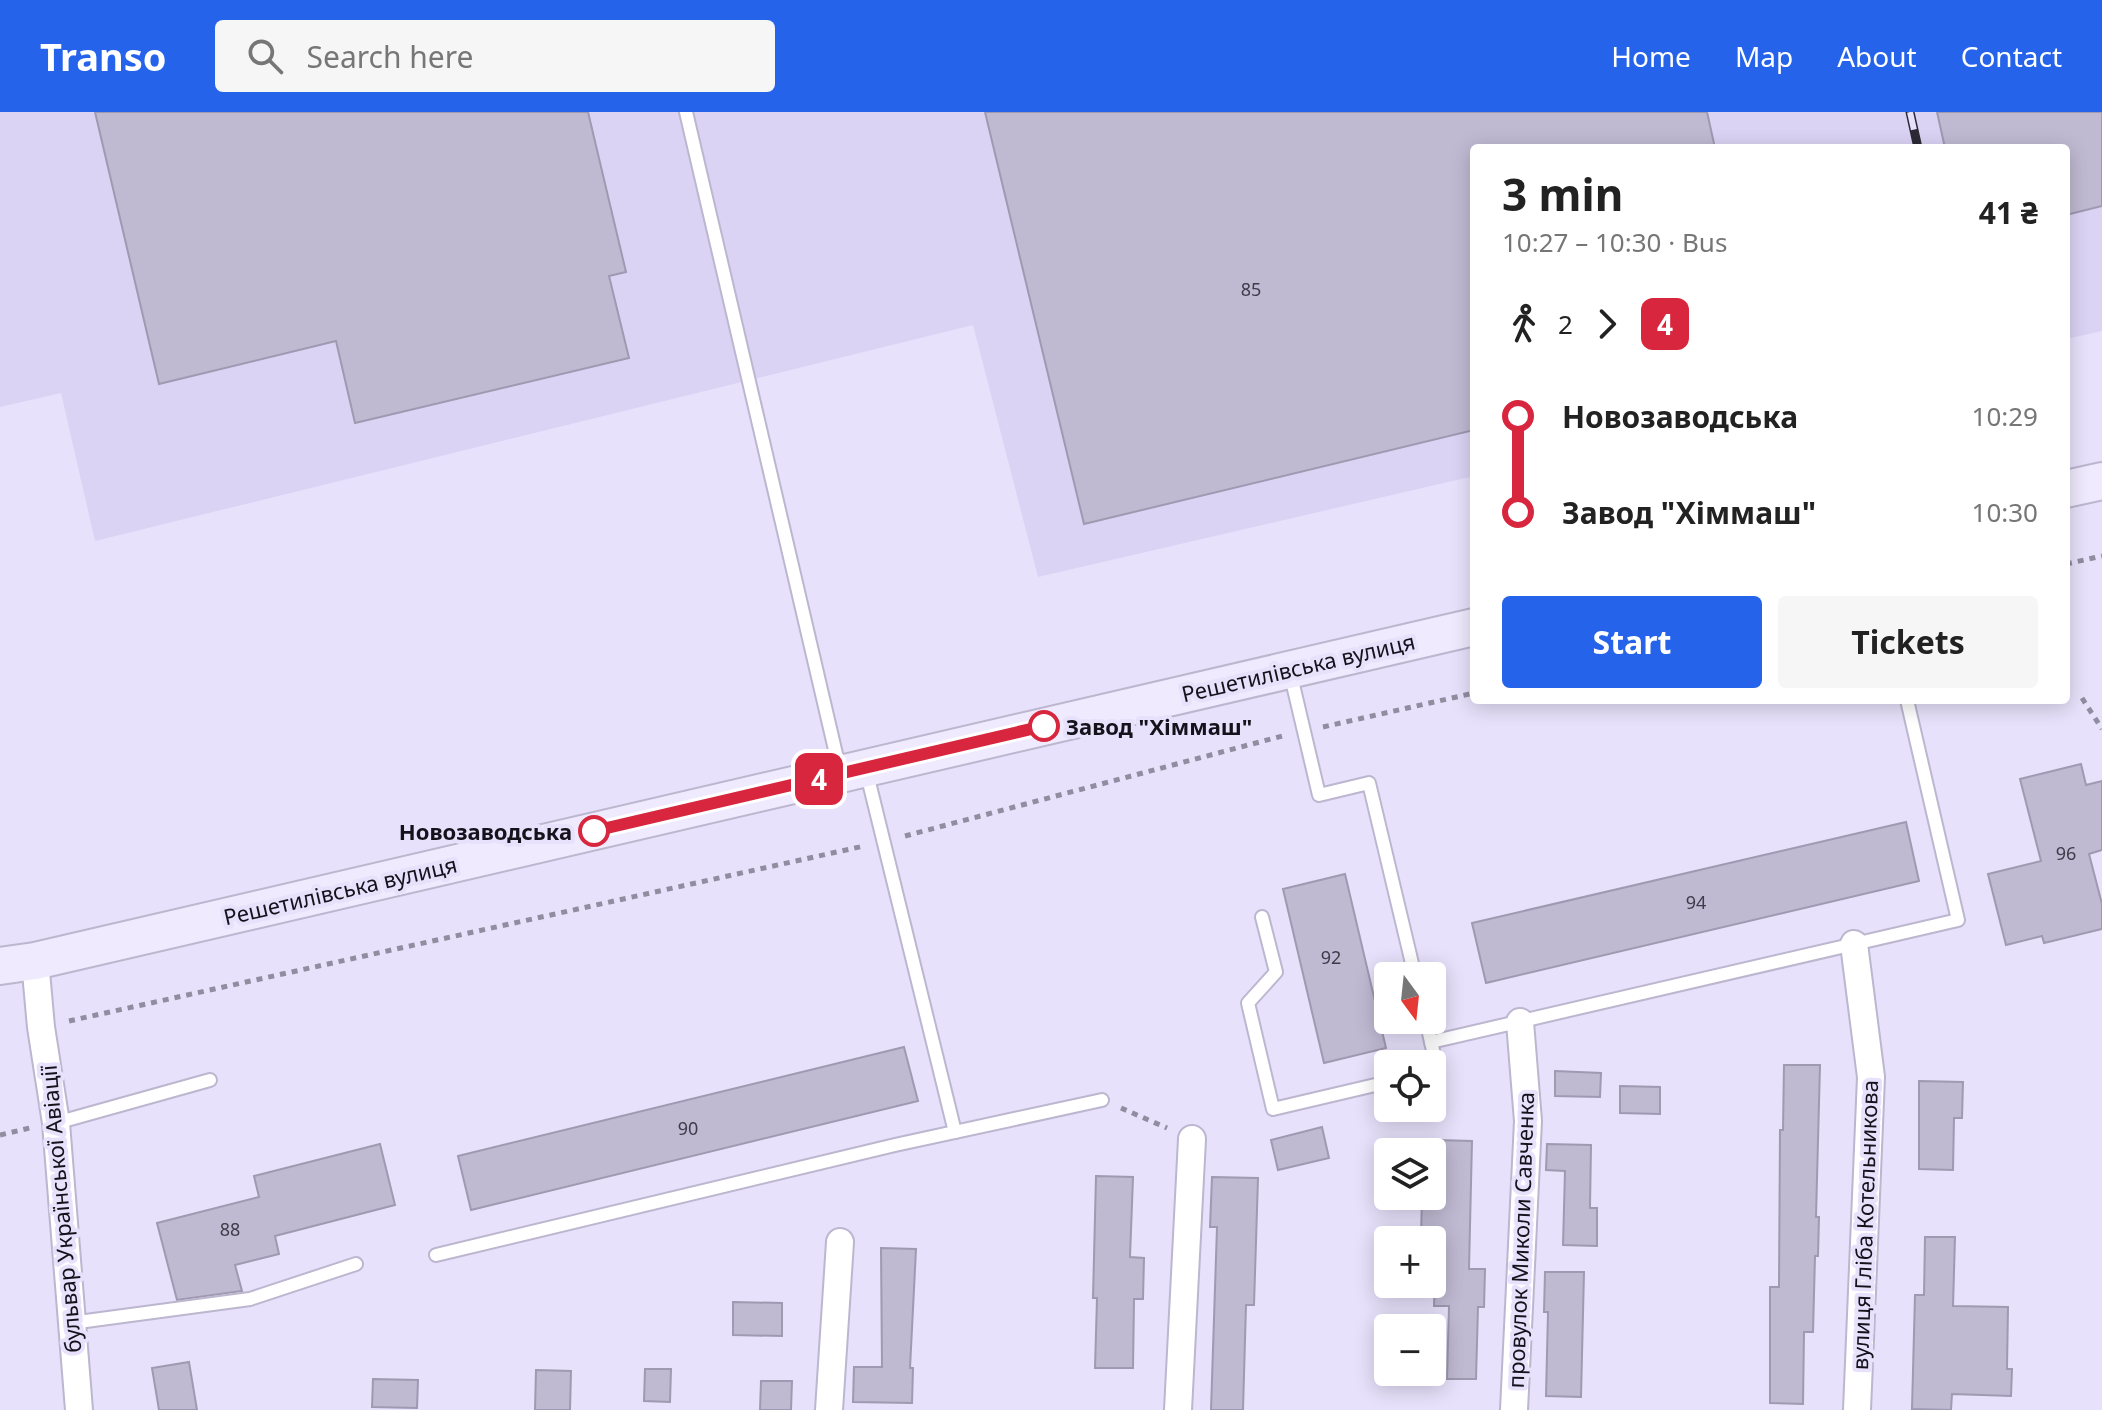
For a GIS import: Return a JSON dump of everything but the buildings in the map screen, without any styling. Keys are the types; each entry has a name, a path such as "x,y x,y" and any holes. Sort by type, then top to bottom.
{"street":[{"path":"2070,488 2102,481"},
{"name":"Решетилівська вулиця","path":"0,966 35,961 1470,628"},
{"name":"вулиця Гліба Котельникова","path":"1854,944 1871,1077 1857,1410"},
{"name":"бульвар Української Авіації","path":"35,961 41,1027 56,1123 79,1410"},
{"name":"провулок Миколи Савченка","path":"1514,1410 1528,1121 1520,1022"},
{"path":"1178,1410 1192,1139"},
{"path":"829,1410 840,1242"}],"lane":[{"path":"686,112 853,771 883,841 955,1132"},
{"path":"1289,669 1319,795 1369,783 1412,962"},
{"path":"1431,1042 1958,920 1908,704"},
{"path":"1262,917 1276,972 1248,1003 1273,1109 1374,1085"},
{"path":"1429,1034 1433,1050"},
{"path":"56,1123 210,1080"},
{"path":"436,1255 1102,1100"},
{"path":"71,1323 250,1299 356,1264"}],"path":[{"path":"2070,563 2102,556"},
{"path":"41,1027 883,841 1304,731 1470,694"},
{"path":"2082,698 2102,729"},
{"path":"1102,1100 1192,1139"}],"shaded area":[{"path":"0,112 2102,112 2102,331 2070,338 2070,144 1470,144 1470,477 1038,577 973,325 95,541 61,393 0,407"}],"railway":[{"path":"1910,112 1917,144"}],"bus line":[{"name":"4","path":"594,831 1044,726"}],"place":[{"name":"Завод \"Хіммаш\"","path":"1044,726"},
{"name":"Новозаводська","path":"594,831"}]}
